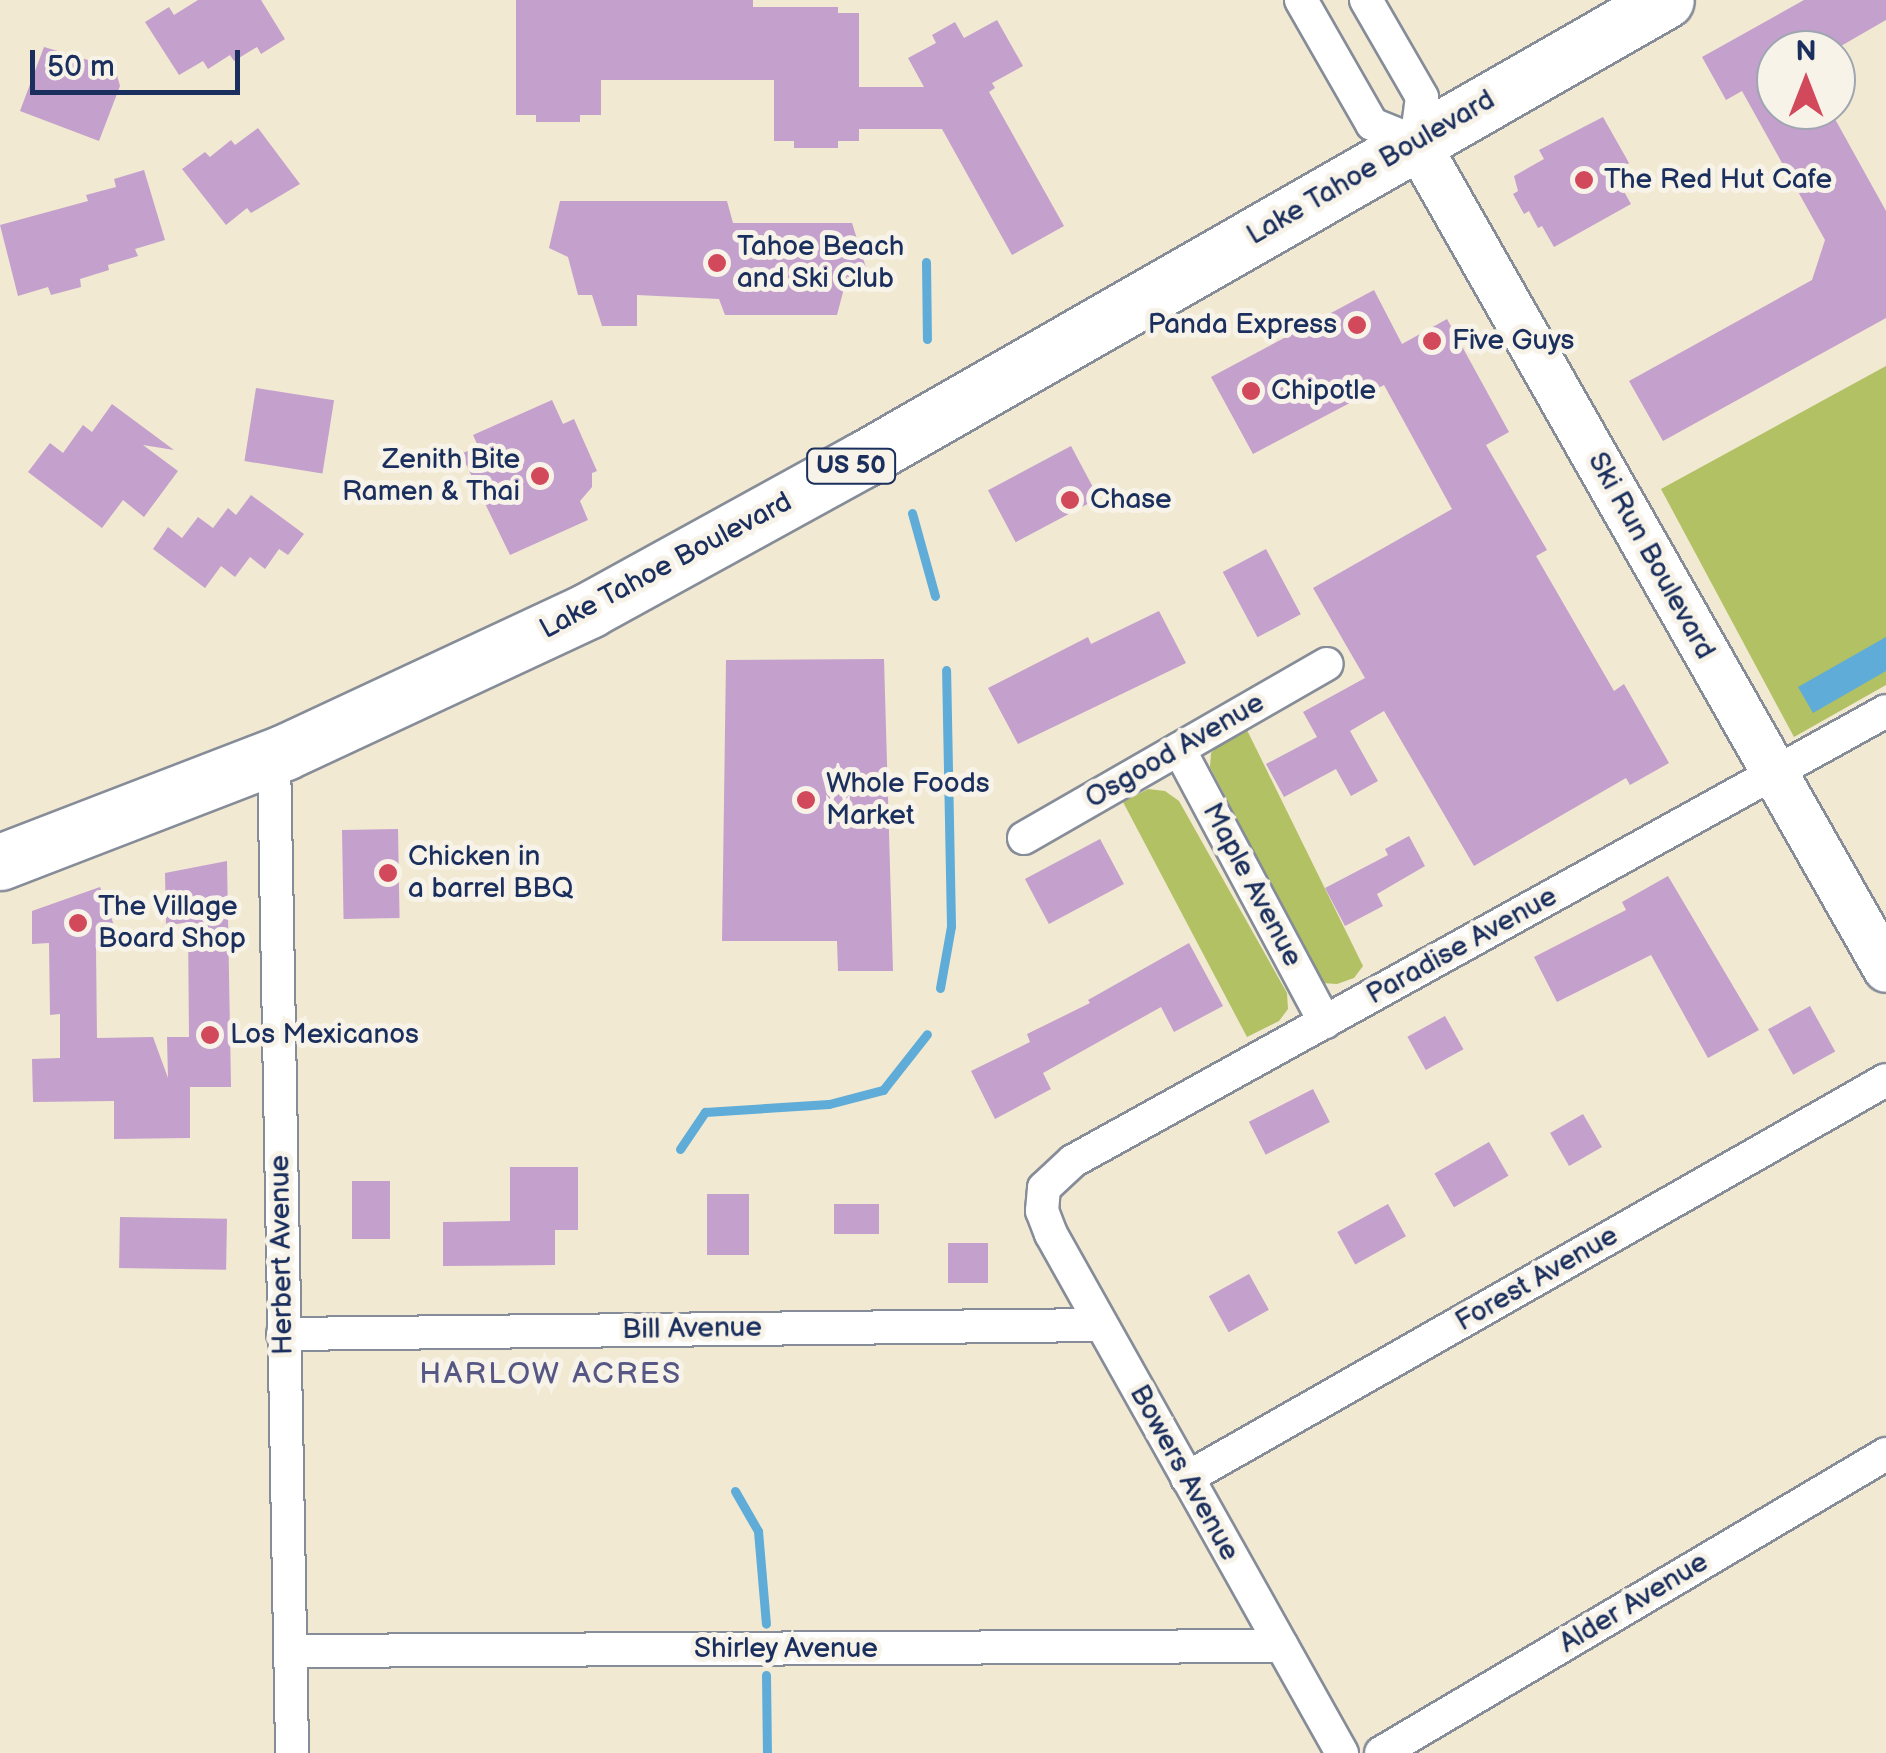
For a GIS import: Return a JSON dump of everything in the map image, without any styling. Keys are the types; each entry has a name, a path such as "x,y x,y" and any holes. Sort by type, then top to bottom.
{"highway":[{"name":"Lake Tahoe Boulevard","path":"0,862 274,757 486,661 626,591 1666,0"}],"main road":[{"name":"Ski Run Boulevard","path":"1416,142 1772,775 1886,969"}],"street":[{"path":"1301,0 1372,124 1416,142 1422,97 1366,0"},
{"name":"Osgood Avenue","path":"1024,838 1326,664"},
{"name":"Paradise Avenue","path":"1044,1188 1073,1162 1886,711"},
{"name":"Maple Avenue","path":"1178,748 1324,1022"},
{"name":"Herbert Avenue","path":"274,757 292,1753"},
{"name":"Forest Avenue","path":"1187,1478 1886,1080"},
{"name":"Bowers Avenue","path":"1044,1188 1042,1212 1051,1234 1342,1753"},
{"name":"Bill Avenue","path":"283,1334 1101,1324"},
{"name":"Alder Avenue","path":"1382,1753 1886,1454"},
{"name":"Shirley Avenue","path":"291,1652 1282,1646"}],"green space":[{"path":"1886,366 1886,685 1794,737 1661,489"},
{"path":"1246,728 1363,966 1354,978 1337,984 1322,983 1210,767 1211,753 1233,731"},
{"path":"1148,789 1165,791 1179,801 1287,993 1288,1009 1279,1021 1247,1037 1123,802"}],"water":[{"path":"1886,637 1886,671 1813,713 1798,687"}],"building":[{"path":"198,0 261,0 285,39 261,54 257,47 234,61 230,55 208,69 203,61 179,75 145,22 169,7 174,15"},
{"path":"516,0 753,0 753,7 838,7 838,13 859,13 859,87 924,87 908,58 936,43 932,35 955,22 964,38 997,20 1023,66 992,83 995,88 989,92 1064,226 1012,255 942,129 859,129 859,141 838,141 838,148 794,148 794,141 774,141 774,80 601,80 601,115 580,115 580,122 536,122 536,115 516,115"},
{"path":"1804,0 1886,0 1886,20 1856,37 1856,30 1756,30 1756,116 1742,91 1726,100 1702,57"},
{"path":"44,47 115,68 120,86 99,141 20,111"},
{"path":"1603,117 1629,163 1613,172 1631,204 1554,247 1529,211 1524,214 1513,194 1518,191 1514,176 1544,159 1539,150"},
{"path":"258,128 300,184 251,213 247,208 226,225 182,169 205,152 210,157 231,140 235,145"},
{"path":"1764,130 1841,130 1886,211 1886,318 1663,441 1629,381 1812,280 1825,240"},
{"path":"144,170 165,240 135,249 138,256 80,279 81,287 51,295 48,287 18,296 0,225 88,201 86,195 116,187 114,179"},
{"name":"Tahoe Beach and Ski Club","path":"560,201 727,201 733,223 852,223 869,277 847,277 837,315 725,315 719,299 637,295 637,326 602,326 592,295 578,295 568,257 549,248"},
{"path":"1374,290 1402,344 1447,319 1509,432 1486,445 1547,550 1536,556 1614,691 1624,684 1669,763 1630,785 1626,778 1474,866 1384,711 1350,731 1378,781 1351,796 1336,769 1284,797 1266,764 1317,737 1303,712 1365,678 1313,588 1452,509 1384,385 1253,454 1211,377"},
{"path":"256,388 334,400 322,473 244,461"},
{"path":"552,400 563,424 574,419 597,471 592,473 592,487 580,501 588,520 510,555 461,454 478,446 473,435"},
{"path":"112,404 174,450 143,445 178,471 144,517 123,500 102,528 28,472 50,443 63,453 83,425 92,432"},
{"path":"1071,446 1099,498 1016,542 988,490"},
{"path":"251,495 304,534 288,555 279,549 265,569 250,557 235,577 221,566 205,588 153,549 168,527 182,538 198,517 213,528 228,508 236,515"},
{"path":"1266,549 1301,614 1257,637 1223,572"},
{"path":"1159,611 1186,663 1018,744 988,688 1088,637 1091,644"},
{"name":"Whole Foods Market","path":"884,659 893,971 838,971 837,941 722,941 726,660"},
{"path":"398,829 400,918 344,919 342,830"},
{"path":"1409,836 1425,866 1377,894 1383,906 1345,926 1325,888 1388,855 1385,849"},
{"path":"1100,839 1124,884 1049,924 1025,879"},
{"path":"227,861 231,1087 190,1087 190,1138 114,1139 114,1101 33,1102 32,1059 60,1058 60,1014 50,1015 49,943 32,944 32,911 100,887 122,947 96,948 97,1038 153,1037 168,1078 167,1037 189,1037 188,922 166,926 165,873"},
{"path":"1668,876 1759,1030 1708,1058 1651,955 1557,1002 1534,957 1626,910 1622,902"},
{"path":"1189,943 1223,1006 1174,1032 1161,1007 1043,1073 1051,1089 995,1119 971,1071 1030,1042 1027,1034 1090,1003 1088,1000"},
{"path":"1810,1006 1835,1051 1793,1075 1768,1029"},
{"path":"1445,1016 1463,1049 1426,1070 1407,1037"},
{"path":"1313,1089 1330,1122 1266,1155 1249,1122"},
{"path":"1583,1114 1602,1147 1569,1166 1550,1133"},
{"path":"1489,1142 1508,1176 1454,1207 1434,1174"},
{"path":"510,1167 578,1167 578,1230 555,1230 555,1265 443,1266 443,1222 510,1221"},
{"path":"352,1181 390,1181 390,1239 352,1239"},
{"path":"707,1194 749,1194 749,1255 707,1255"},
{"path":"834,1204 879,1204 879,1234 834,1234"},
{"path":"1388,1204 1406,1236 1355,1264 1337,1232"},
{"path":"120,1217 227,1219 226,1270 119,1268"},
{"path":"948,1243 988,1243 988,1283 948,1283"},
{"path":"1249,1274 1269,1310 1229,1332 1209,1296"}],"waterway":[{"path":"926,262 927,339"},
{"path":"912,513 935,596"},
{"path":"940,988 951,926 946,670"},
{"path":"680,1149 705,1112 829,1104 883,1090 927,1034"},
{"path":"735,1491 758,1531 766,1624"},
{"path":"766,1675 767,1753"}],"place":[{"name":"The Red Hut Cafe","path":"1584,180"},
{"name":"Tahoe Beach and Ski Club","path":"717,263"},
{"name":"Panda Express","path":"1357,325"},
{"name":"Five Guys","path":"1432,341"},
{"name":"Chipotle","path":"1251,391"},
{"name":"Zenith Bite Ramen & Thai","path":"540,476"},
{"name":"Chase","path":"1070,500"},
{"name":"Whole Foods Market","path":"806,800"},
{"name":"Chicken in a barrel BBQ","path":"388,873"},
{"name":"The Village Board Shop","path":"78,923"},
{"name":"Los Mexicanos","path":"210,1035"}],"district":[{"name":"HARLOW ACRES","path":"551,1374"}]}
